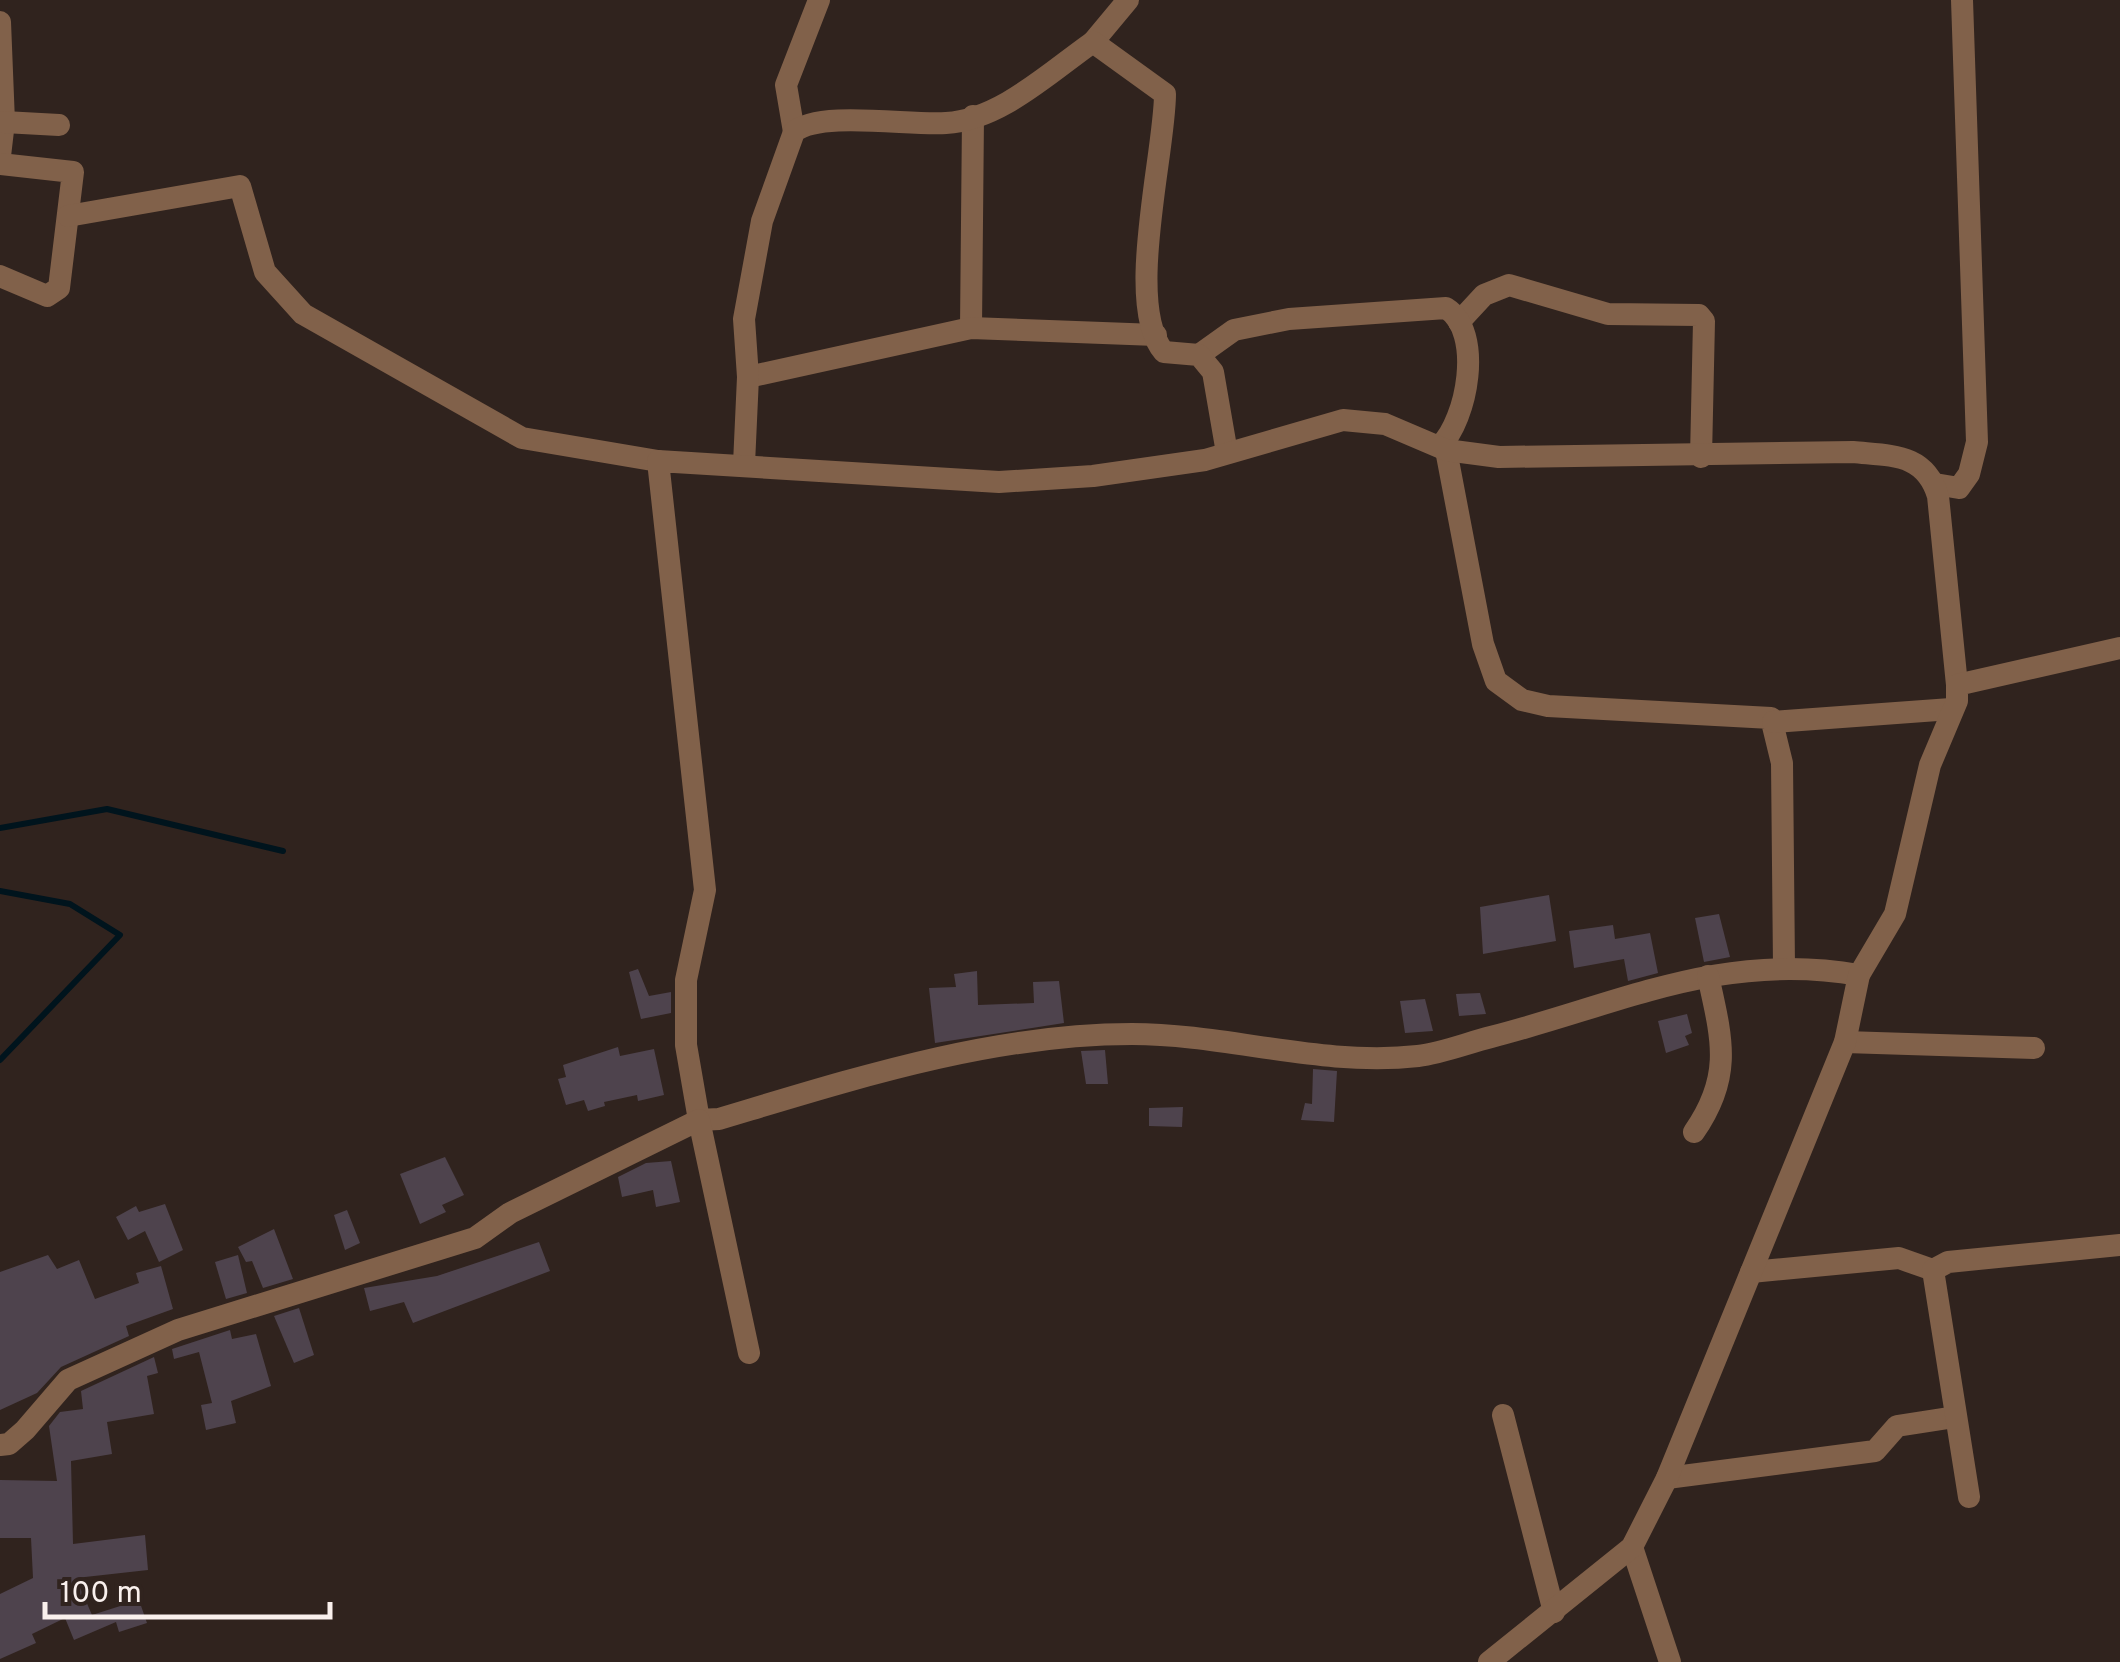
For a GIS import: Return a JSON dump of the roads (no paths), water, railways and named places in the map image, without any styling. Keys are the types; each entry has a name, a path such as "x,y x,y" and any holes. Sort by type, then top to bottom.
{"street":[{"path":"744,464 748,378 744,319 762,221 794,132 786,85 819,0"},
{"path":"794,132 823,122 950,123 996,109 1092,42 1128,0"},
{"path":"1935,484 1959,488 1970,474 1977,442 1962,0"},
{"path":"0,22 4,122 0,156"},
{"path":"1092,42 1164,94 1164,123 1148,214 1148,291 1156,335 1164,352 1199,355 1234,330 1304,317 1439,307 1450,311 1459,322 1470,366 1452,435 1443,448 1483,644 1496,681 1522,700 1548,706 1762,715 1773,722 1951,709"},
{"path":"971,328 973,116"},
{"path":"4,122 59,125"},
{"path":"0,164 72,170 60,281 54,293 36,293 0,276"},
{"path":"68,216 242,187 265,272 303,314 522,438 658,461 999,482 1093,476 1226,454 1344,420 1385,424 1443,448 1499,457 1854,452 1910,458 1922,465 1935,484 1957,702 1930,765 1896,914 1858,974 1845,1042 1667,1478 1632,1546 1489,1662"},
{"path":"1459,322 1484,295 1509,286 1608,314 1699,314 1704,322 1701,457"},
{"path":"748,378 971,328 1156,335"},
{"path":"1199,355 1213,372 1226,454"},
{"path":"658,461 705,890 686,980 686,1046 749,1353"},
{"path":"1957,684 2120,648"},
{"path":"1773,722 1782,764 1784,968"},
{"path":"0,1446 10,1444 25,1430 68,1380 178,1330 475,1238 510,1213 699,1120 719,1119 841,1082 1022,1041 1134,1034 1303,1053 1418,1056 1540,1025 1679,980 1804,965 1858,974"},
{"path":"1694,1132 1709,1111 1723,1069 1721,1034 1708,976"},
{"path":"1845,1042 2034,1048"},
{"path":"1751,1272 1899,1258 1933,1270 1948,1262 2120,1245"},
{"path":"1933,1270 1969,1497"},
{"path":"1503,1414 1554,1612"},
{"path":"1667,1478 1875,1451 1898,1426 1955,1417"},
{"path":"1632,1546 1670,1662"}],"waterway":[{"path":"0,828 107,809 283,851"},
{"path":"0,891 70,904 120,935 0,1060"}]}
